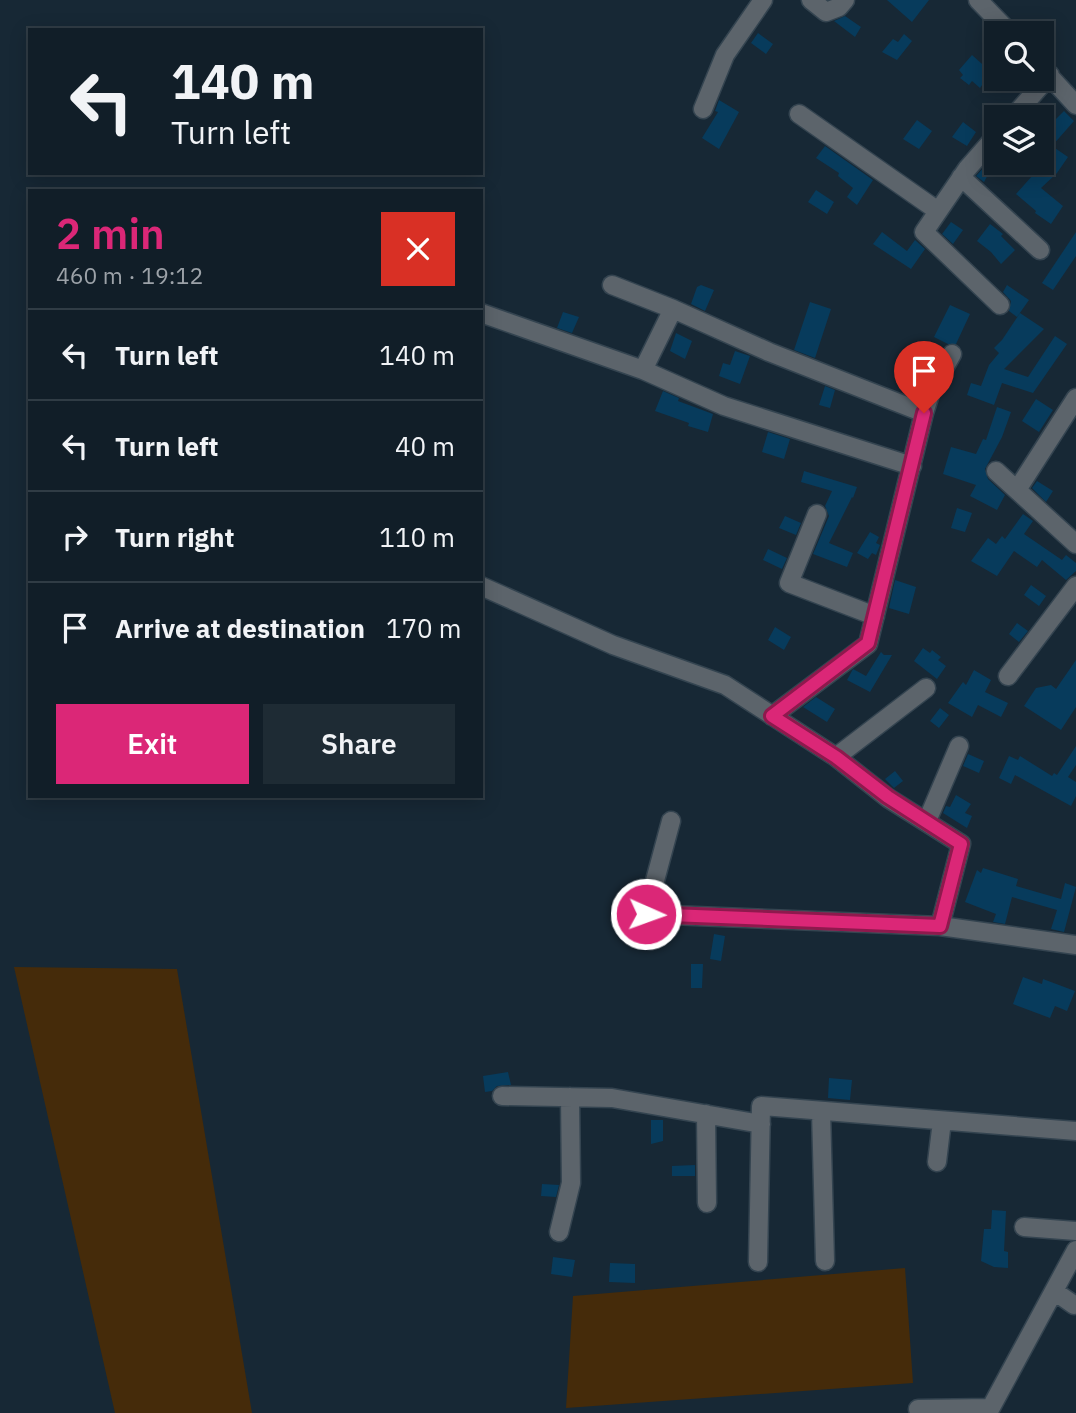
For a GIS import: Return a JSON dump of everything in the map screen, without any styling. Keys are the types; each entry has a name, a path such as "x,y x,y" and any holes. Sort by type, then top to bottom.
{"street":[{"path":"703,109 725,55 763,0"},
{"path":"811,0 826,12 839,7 845,0"},
{"path":"978,0 998,21"},
{"path":"1054,80 1076,105"},
{"path":"799,114 938,211"},
{"path":"984,150 961,177 923,232 1000,305"},
{"path":"961,177 1040,250"},
{"path":"612,285 769,352 924,413"},
{"path":"643,370 673,309"},
{"path":"483,314 643,370 724,406 912,466"},
{"path":"772,716 868,643 924,413 931,391 952,354"},
{"path":"1017,490 1076,398"},
{"path":"996,471 1076,544"},
{"path":"817,513 789,583 875,616"},
{"path":"1008,676 1076,586"},
{"path":"483,587 613,645 725,685 836,757 888,797 961,844 940,926"},
{"path":"836,757 926,688"},
{"path":"927,821 959,747"},
{"path":"671,821 646,914 940,926 1076,945"},
{"path":"502,1096 612,1098 761,1124"},
{"path":"559,1232 571,1184 570,1097"},
{"path":"758,1262 761,1105 1076,1131"},
{"path":"821,1111 825,1261"},
{"path":"706,1114 707,1203"},
{"path":"937,1162 942,1121"},
{"path":"1024,1227 1076,1231"},
{"path":"918,1409 989,1411 1076,1250"},
{"path":"1054,1291 1074,1305"}],"shaded area":[{"path":"14,967 177,969 252,1413 115,1413"},
{"path":"905,1268 913,1383 566,1408 573,1296"}],"building":[{"path":"887,0 929,0 912,22"},
{"path":"845,16 861,27 855,37 834,21"},
{"path":"758,33 773,44 766,54 751,43"},
{"path":"904,34 912,41 897,60 882,52 893,39 898,42"},
{"path":"972,55 984,66 984,82 980,88 972,81 969,85 960,78 963,75 959,70"},
{"path":"719,100 739,112 719,149 702,138 718,112 715,111"},
{"path":"1064,111 1074,121 1054,144 1054,121"},
{"path":"917,120 932,131 919,149 903,139"},
{"path":"963,122 976,132 967,146 952,137"},
{"path":"825,146 873,180 857,205 847,197 853,188 838,176 839,173 816,158"},
{"path":"1054,147 1068,157 1057,173 1041,188 1063,206 1051,224 1016,194 1033,175 1054,175"},
{"path":"984,167 984,175 988,175 984,182 976,176"},
{"path":"816,190 834,202 827,214 808,202"},
{"path":"951,222 963,230 953,244 942,234"},
{"path":"990,224 1003,234 1001,236 1015,250 1001,264 977,241"},
{"path":"882,232 907,251 915,240 925,249 911,269 873,244"},
{"path":"1076,232 1076,256 1053,290 1042,283"},
{"path":"701,285 714,290 705,311 691,304 697,287"},
{"path":"1007,285 1029,300 1017,317 1009,311 1011,301 1003,292"},
{"path":"810,302 831,309 815,358 794,350"},
{"path":"950,305 970,314 956,344 948,344 934,337"},
{"path":"563,312 579,317 572,333 557,328"},
{"path":"1020,313 1044,329 1004,369 1028,377 1055,336 1067,344 1033,393 1002,383 994,405 967,395 971,383 981,386 989,365 999,353 994,348"},
{"path":"676,333 692,341 685,359 670,351"},
{"path":"735,351 750,356 740,384 719,376 723,363 730,365"},
{"path":"825,386 835,390 830,408 819,405"},
{"path":"663,391 679,398 678,401 713,414 708,432 655,411"},
{"path":"1036,399 1053,410 1039,432 1022,421"},
{"path":"997,407 1011,412 1002,437 985,469 988,479 1005,495 997,510 970,496 976,485 943,474 951,447 976,454 983,439 986,440"},
{"path":"768,432 790,439 784,459 762,452"},
{"path":"804,471 857,487 829,543 853,553 847,567 813,554 829,516 825,506 832,491 801,482"},
{"path":"1037,481 1053,491 1046,502 1032,488"},
{"path":"957,508 972,513 965,532 951,528"},
{"path":"1023,514 1033,521 1024,534 1062,560 1066,555 1076,563 1076,571 1066,580 1042,560 1037,567 1014,551 997,576 971,561 988,538 996,544 1002,536 1005,539"},
{"path":"785,516 801,523 796,535 779,528"},
{"path":"870,532 879,537 876,543 880,545 876,555 872,553 868,559 857,553"},
{"path":"768,549 787,558 782,569 763,560"},
{"path":"895,580 916,587 909,614 889,608"},
{"path":"1031,585 1046,596 1039,606 1024,595"},
{"path":"1017,623 1028,631 1019,642 1009,634"},
{"path":"775,627 791,637 784,650 768,640"},
{"path":"923,648 930,653 932,650 941,657 938,660 946,666 937,679 914,661"},
{"path":"881,652 884,655 892,655 870,692 847,680 853,669 866,676"},
{"path":"1076,660 1076,707 1061,730 1024,706 1036,688 1051,685 1056,689"},
{"path":"974,670 991,680 985,692 1008,703 1001,717 978,705 972,717 948,703 963,682 966,685"},
{"path":"816,697 835,709 827,722 803,707"},
{"path":"940,708 949,715 939,728 930,721"},
{"path":"1076,746 1076,765 1068,777 1076,782 1076,796 1071,806 1015,775 1011,784 999,778 1009,756 1018,760 1020,756 1052,776 1054,773 1057,775"},
{"path":"968,754 984,761 979,773 963,766"},
{"path":"895,771 903,781 894,788 885,779"},
{"path":"956,795 971,804 965,813 972,816 967,828 943,813 946,806 950,807"},
{"path":"983,868 1018,879 1016,886 1061,899 1065,883 1076,887 1064,932 1051,929 1057,910 1012,897 1005,924 993,922 996,914 965,902 977,870 981,873"},
{"path":"714,934 725,936 721,961 710,959"},
{"path":"691,964 703,964 702,988 691,988"},
{"path":"1023,977 1042,984 1043,979 1075,991 1067,1011 1055,1006 1050,1018 1013,1004"},
{"path":"508,1072 511,1085 497,1086 492,1091 485,1092 483,1076"},
{"path":"829,1078 852,1080 850,1100 828,1098"},
{"path":"651,1120 663,1120 663,1141 651,1144"},
{"path":"695,1165 695,1176 672,1176 672,1166"},
{"path":"542,1184 559,1185 556,1197 541,1196"},
{"path":"992,1210 1006,1211 1004,1251 1008,1252 1008,1268 994,1267 981,1261 984,1229 991,1229"},
{"path":"553,1257 575,1260 572,1277 551,1274"},
{"path":"610,1263 635,1264 635,1283 609,1282"}],"route":[{"path":"646,914 940,926 961,844 772,716 868,643 924,413"}]}
